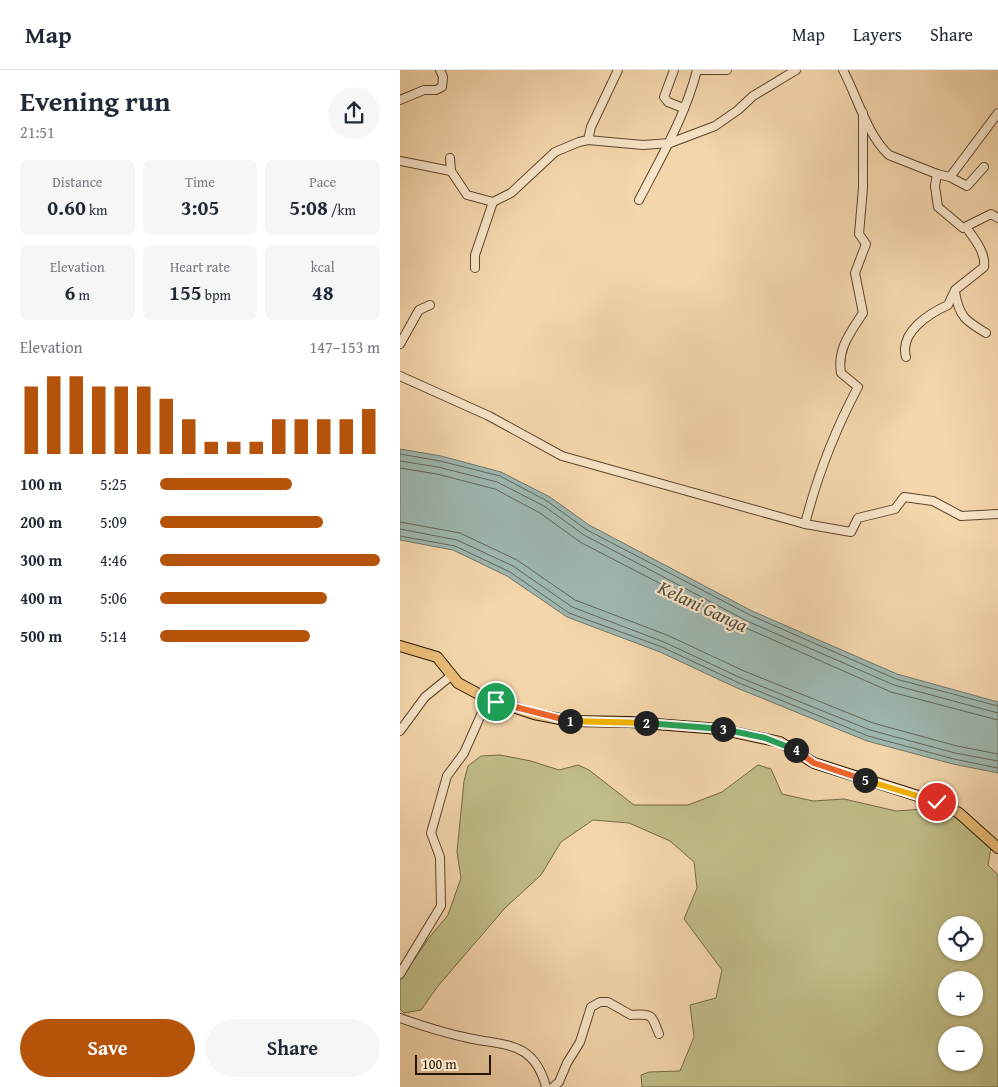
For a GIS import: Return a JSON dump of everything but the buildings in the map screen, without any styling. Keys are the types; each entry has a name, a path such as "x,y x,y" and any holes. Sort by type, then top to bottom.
{"main road":[{"path":"400,646 437,658 458,683 488,699 534,714 570,721 693,726 726,730 773,740 794,748 814,763 937,802 959,813 998,848"}],"street":[{"path":"400,100 424,90 436,90 442,87 443,77 440,70"},
{"path":"588,140 591,127 618,70"},
{"path":"674,70 664,97 668,102 683,108"},
{"path":"639,200 670,142 683,108 688,102 697,70 727,70"},
{"path":"843,70 872,133 889,155 937,174 950,177 966,186 984,166"},
{"path":"450,158 450,171 467,195 493,202 511,193 555,152 588,140 643,145 670,142 715,126 738,110 753,96 793,71"},
{"path":"805,524 814,491 848,406 858,387 841,373 839,362 843,344 863,313 855,274 866,244 859,234 863,188 863,113"},
{"path":"950,177 998,113"},
{"path":"400,161 436,170 450,171"},
{"path":"906,357 905,350 910,334 925,317 939,307 948,305 955,290 984,267 985,259 966,227 954,222 938,207 935,186 937,174"},
{"path":"475,268 475,255 493,202"},
{"path":"966,227 991,214 998,218"},
{"path":"955,290 957,306 965,321 986,333"},
{"path":"400,344 419,310 430,305"},
{"path":"400,376 489,416 562,456 805,524 851,532 858,518 895,509 904,497 933,501 961,516 998,514"},
{"path":"400,731 425,697 452,676"},
{"path":"400,974 441,906 440,857 431,833 447,776 464,753 488,699"},
{"path":"553,1087 559,1082 567,1063 580,1042 589,1009 596,1004 608,1002 631,1015 644,1013 654,1021 659,1034"},
{"path":"400,1018 460,1036 493,1040 520,1049 538,1064 546,1087"}],"shaded area":[{"path":"500,755 531,761 559,770 578,765 589,770 634,805 688,805 722,792 758,765 771,769 782,794 813,801 844,799 896,811 924,809 944,811 961,820 991,848 988,865 998,875 998,1087 642,1087 641,1075 649,1072 680,1071 694,1037 690,1005 716,998 722,970 684,919 697,888 694,862 670,841 629,823 593,820 561,842 541,875 505,908 438,986 421,1010 404,1013 400,1009 400,981 428,939 448,915 461,878 457,852 464,781 468,766 481,756"}],"water":[{"name":"Kelani Ganga","path":"400,449 441,456 501,472 550,497 589,525 752,611 897,674 998,702 998,773 953,764 867,741 737,688 660,652 567,617 507,576 453,550 400,540"}],"route":[{"path":"496,702 560,720 693,726 765,738 794,748 814,763 937,802"}]}
